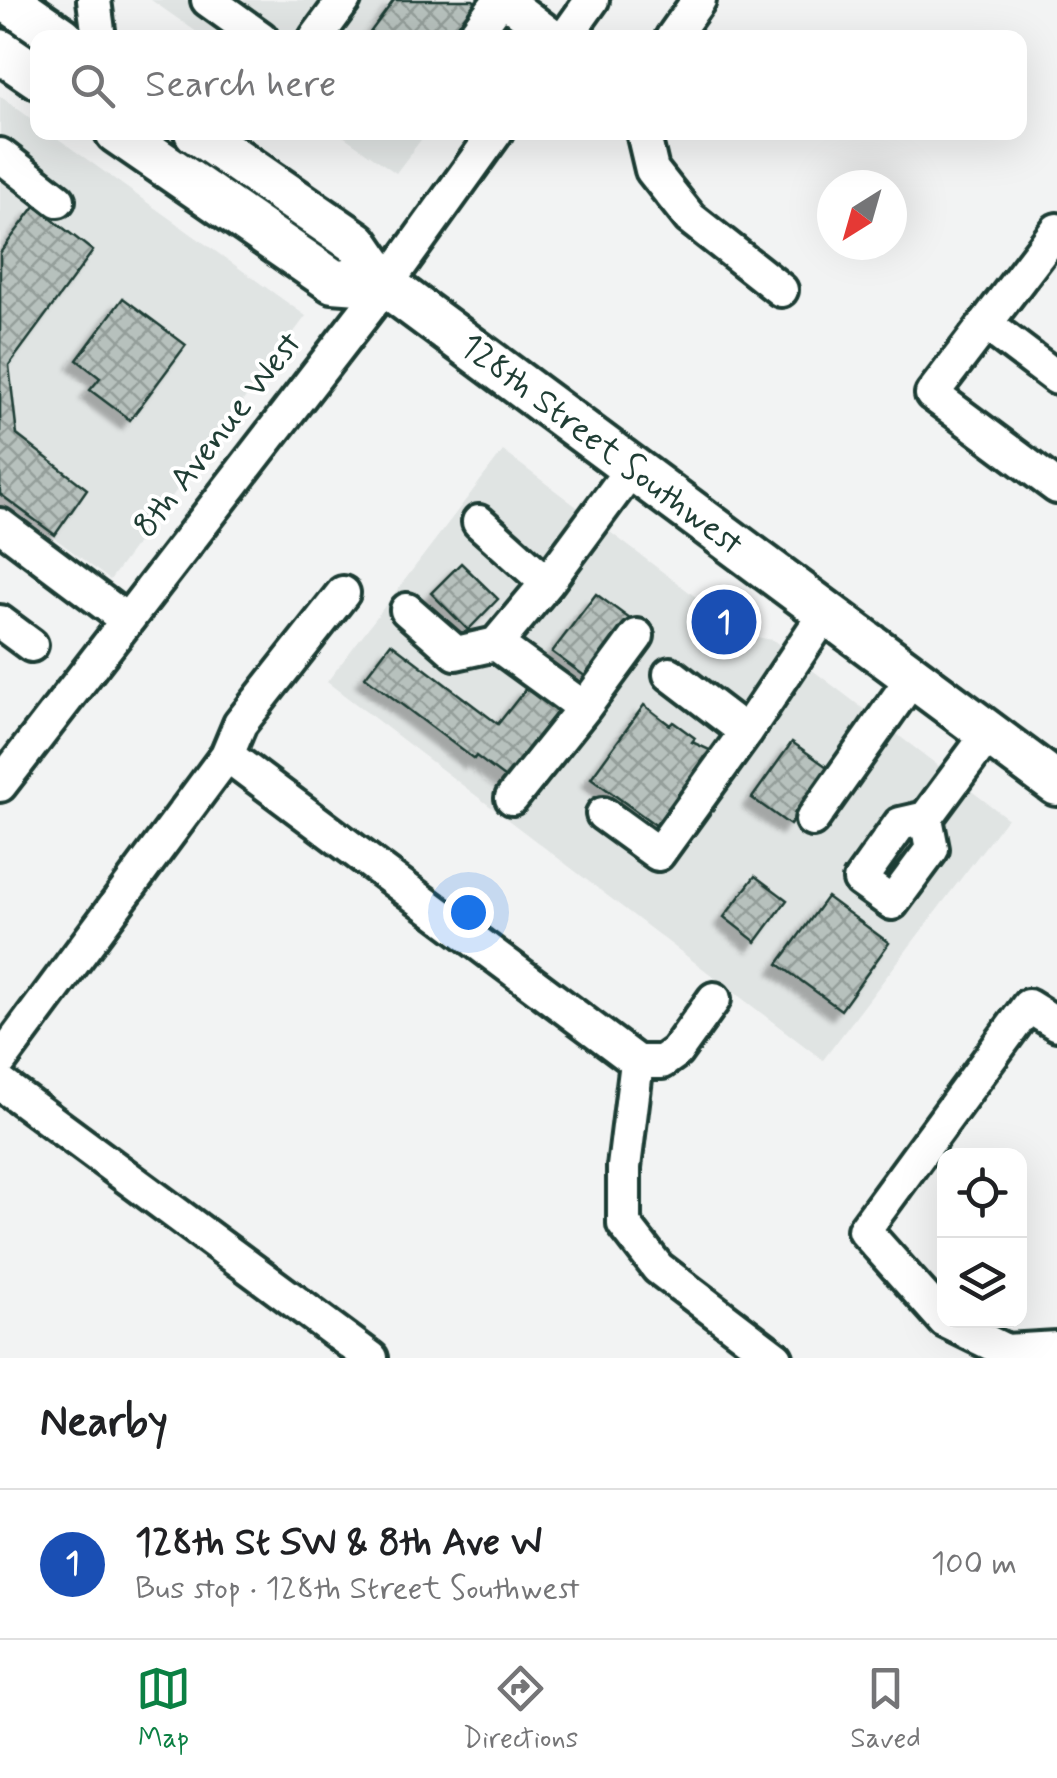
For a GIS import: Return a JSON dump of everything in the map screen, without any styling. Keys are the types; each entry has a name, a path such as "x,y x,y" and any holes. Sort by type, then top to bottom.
{"main road":[{"path":"7,0 50,30"},
{"path":"0,51 30,72"},
{"path":"129,140 333,281 386,285"},
{"name":"128th Street Southwest","path":"208,140 357,244 386,285 1057,784"}],"street":[{"path":"94,0 98,30"},
{"path":"208,0 250,30"},
{"path":"322,30 344,0"},
{"path":"478,30 502,0 544,30"},
{"path":"571,30 592,0"},
{"path":"678,30 699,0"},
{"name":"8th Avenue West","path":"0,784 386,285 490,140"},
{"path":"646,140 652,170 690,218 781,290"},
{"path":"0,156 58,200"},
{"path":"1057,230 932,394 1057,487"},
{"path":"987,325 1057,378"},
{"path":"407,610 456,652 496,644 547,583 632,468"},
{"path":"479,522 547,583"},
{"path":"0,525 125,619"},
{"path":"0,1061 227,755 240,724 344,593"},
{"path":"603,814 658,854 826,612"},
{"path":"0,622 31,645"},
{"path":"512,798 638,636"},
{"path":"496,644 584,708"},
{"path":"670,674 746,732"},
{"path":"812,820 913,677"},
{"path":"926,818 988,733"},
{"path":"227,755 637,1062 662,1062 676,1052 714,1000"},
{"path":"1057,1024 1028,1006 864,1230 944,1321 1006,1351 1057,1348"},
{"path":"637,1062 624,1167 624,1224 658,1268 776,1358"},
{"path":"0,1083 371,1358"}],"shaded area":[{"path":"151,0 524,0 502,30 194,30"},
{"path":"0,96 30,118 30,140 60,140 306,316 110,580 0,497"},
{"path":"349,140 421,140 396,173"},
{"path":"503,451 746,635 773,640 1007,818 823,1060 327,682"}],"building":[{"path":"394,0 473,0 480,5 462,30 372,30"},
{"path":"35,206 93,251 9,365 17,435 87,489 55,535 0,494 0,253"},
{"path":"123,298 186,345 130,420 90,390 100,378 77,360"},
{"path":"461,563 498,599 468,630 431,593"},
{"path":"596,594 630,619 586,677 552,652"},
{"path":"391,643 498,724 528,686 560,711 508,780 365,677"},
{"path":"644,705 695,738 692,742 714,752 661,829 591,778"},
{"path":"792,742 830,769 790,825 752,798"},
{"path":"755,876 787,900 756,942 724,917"},
{"path":"827,897 889,943 841,1010 778,964"}],"place":[{"name":"128th St SW & 8th Ave W","path":"724,622"}]}
